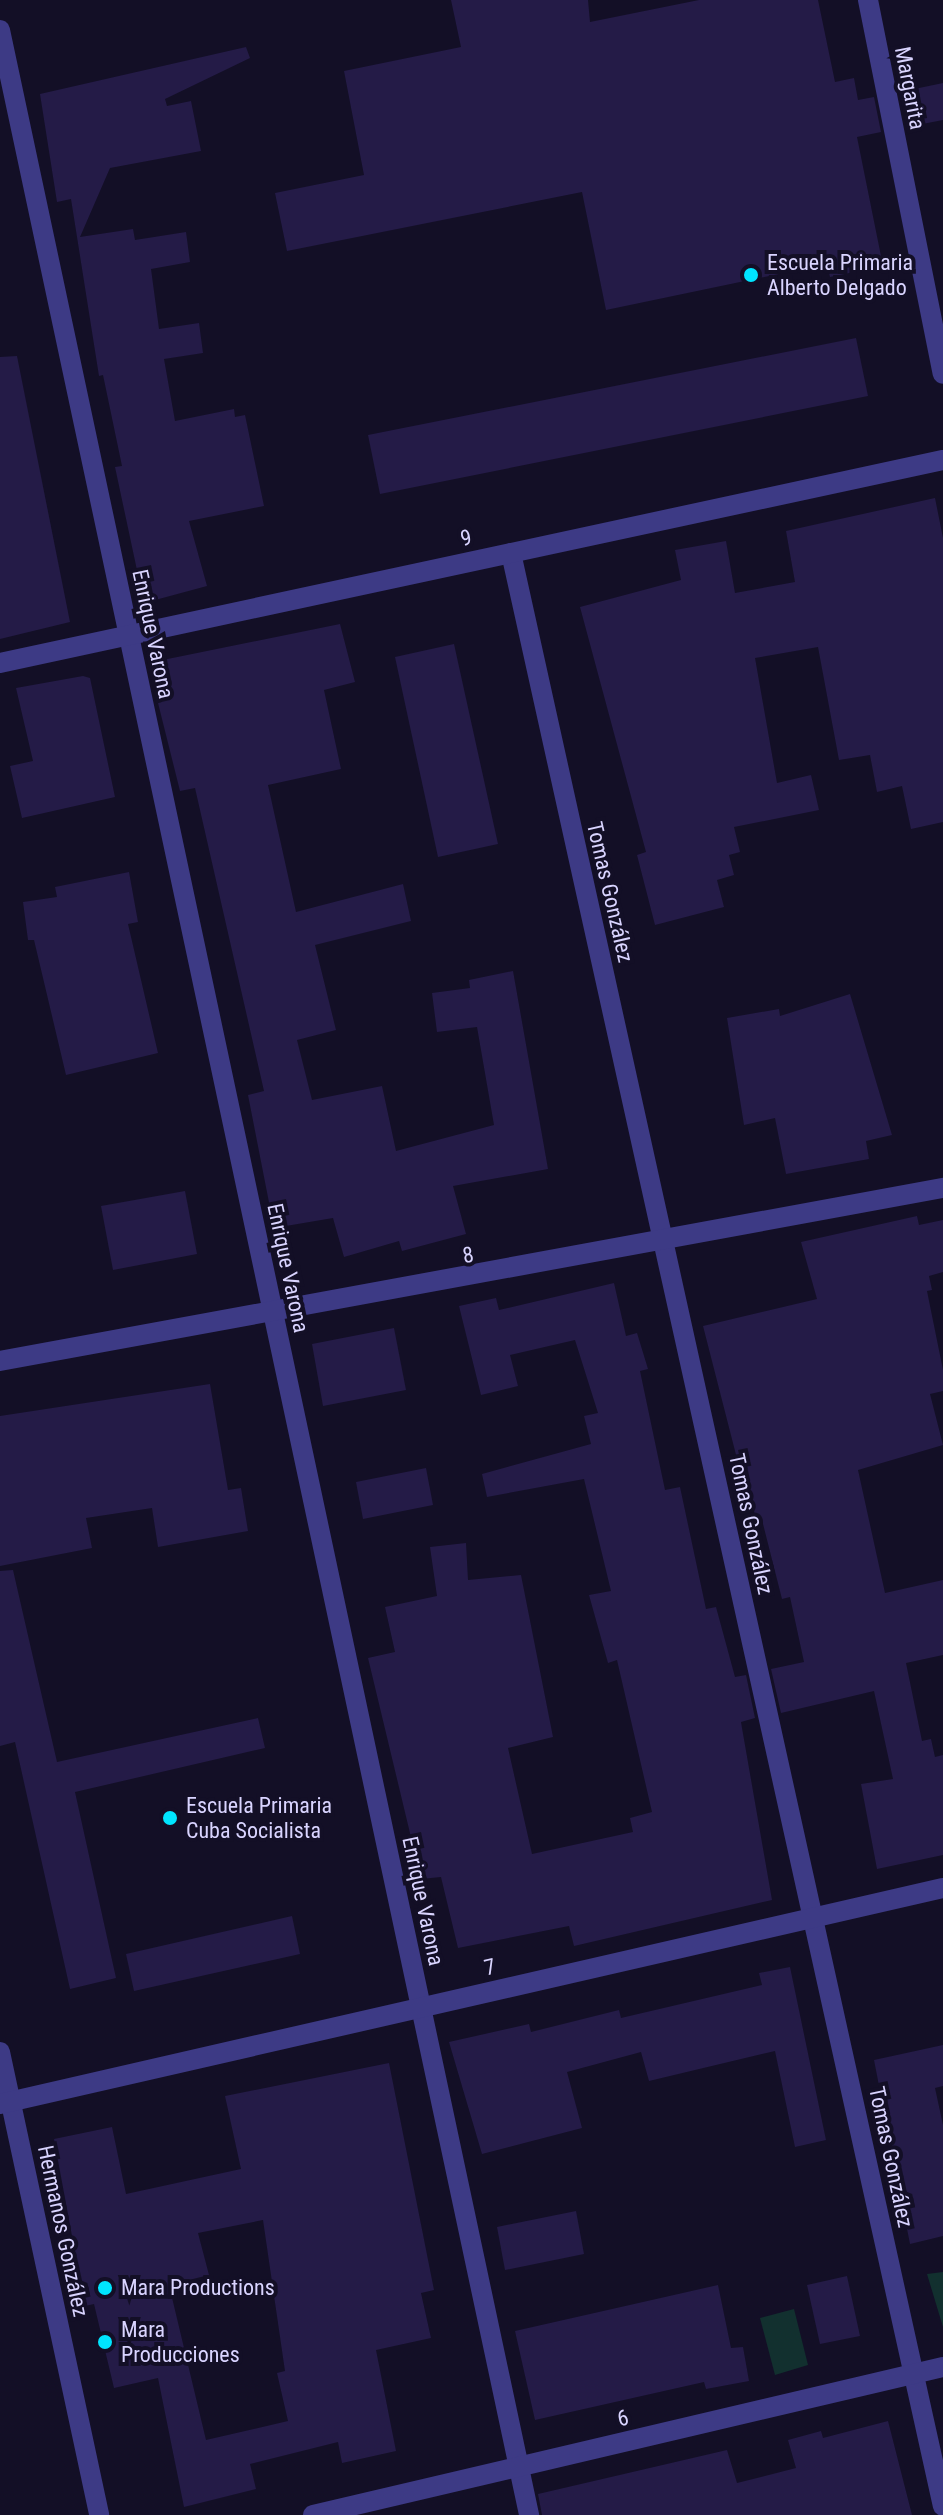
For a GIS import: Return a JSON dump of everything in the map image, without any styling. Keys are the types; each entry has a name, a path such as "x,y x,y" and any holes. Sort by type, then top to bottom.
{"street":[{"name":"Margarita","path":"868,0 943,374"},
{"name":"Enrique Varona","path":"0,30 529,2515"},
{"name":"9","path":"0,663 943,460"},
{"name":"Tomas González","path":"511,553 943,2506"},
{"name":"8","path":"0,1361 274,1315 943,1188"},
{"name":"7","path":"5,2103 943,1888"},
{"name":"Hermanos González","path":"0,2052 5,2103 99,2515"},
{"name":"6","path":"313,2515 943,2367"}],"green space":[{"path":"943,2272 943,2327 927,2274"},
{"path":"794,2309 808,2365 775,2375 760,2318"}],"building":[{"path":"451,0 588,0 590,22 699,0 818,0 835,82 854,78 858,100 874,97 881,132 857,137 883,266 830,277 827,264 606,310 582,192 287,251 275,193 364,175 344,71 461,47"},
{"path":"246,47 250,58 165,99 167,106 191,101 201,151 110,168 80,237 133,229 135,240 186,232 190,262 151,269 159,329 199,323 203,353 164,359 175,421 234,409 235,417 245,415 264,506 189,521 207,586 144,603 115,467 122,466 103,375 99,376 71,199 57,202 40,94"},
{"path":"943,83 943,120 907,127 900,92"},
{"path":"856,338 868,396 380,494 368,435"},
{"path":"17,356 70,622 0,639 0,357"},
{"path":"935,498 943,538 943,822 911,829 902,786 877,792 870,755 839,760 818,647 755,658 777,783 811,775 819,810 734,827 740,852 729,855 734,875 717,880 724,907 655,925 637,855 646,852 580,607 681,580 675,550 726,541 735,593 795,582 786,531"},
{"path":"340,624 355,682 324,690 341,769 268,785 296,912 403,884 411,921 315,945 336,1030 297,1040 312,1100 382,1086 396,1151 494,1125 477,1027 437,1032 432,993 470,988 469,980 513,971 548,1169 453,1186 466,1234 402,1251 399,1241 344,1257 333,1218 274,1228 248,1095 264,1091 195,788 180,791 148,663"},
{"path":"454,644 498,844 438,857 395,657"},
{"path":"83,676 90,678 115,797 22,818 10,766 33,761 16,688"},
{"path":"129,872 138,922 128,924 158,1053 66,1075 34,940 28,940 23,902 57,897 55,887"},
{"path":"850,994 892,1135 866,1141 869,1159 786,1174 775,1118 744,1125 727,1018 779,1009 780,1016"},
{"path":"185,1191 197,1254 113,1270 101,1206"},
{"path":"917,1216 919,1225 943,1220 943,1272 929,1276 932,1290 927,1291 943,1370 943,1391 930,1394 943,1445 858,1470 885,1593 943,1580 943,1655 906,1663 922,1741 931,1739 935,1757 943,1755 943,1855 877,1869 861,1784 893,1779 874,1691 781,1713 771,1669 804,1662 790,1597 782,1599 762,1520 756,1521 749,1485 744,1486 703,1326 817,1299 801,1242"},
{"path":"614,1283 626,1336 637,1333 648,1369 640,1371 665,1490 680,1487 706,1609 716,1607 735,1677 746,1675 755,1718 741,1722 772,1900 574,1946 569,1926 458,1948 441,1877 421,1879 368,1658 395,1652 385,1607 437,1596 430,1547 466,1543 468,1580 521,1575 553,1737 508,1748 532,1854 633,1832 630,1818 652,1812 617,1660 608,1663 589,1595 611,1591 584,1479 487,1497 482,1474 591,1444 584,1416 598,1413 575,1340 510,1355 518,1386 481,1395 459,1306 496,1298 499,1310"},
{"path":"394,1328 406,1390 323,1406 312,1344"},
{"path":"210,1384 228,1490 241,1488 248,1531 158,1547 152,1508 86,1518 92,1548 0,1566 0,1416"},
{"path":"426,1468 433,1505 363,1519 356,1482"},
{"path":"13,1570 57,1762 258,1718 265,1748 75,1792 116,1978 70,1989 15,1742 0,1746 0,1571"},
{"path":"292,1916 300,1954 134,1991 126,1954"},
{"path":"790,1967 826,2140 795,2147 775,2051 649,2081 641,2052 567,2072 582,2128 482,2154 449,2042 529,2024 531,2032 619,2010 621,2018 762,1985 759,1973"},
{"path":"943,2045 943,2086 935,2088 943,2125 943,2236 910,2244 874,2060"},
{"path":"389,2063 434,2290 421,2293 431,2338 376,2350 396,2451 342,2463 338,2442 250,2464 256,2489 184,2507 158,2378 114,2388 94,2304 85,2306 54,2139 112,2127 126,2194 241,2169 225,2096","holes":["263,2220 285,2371 277,2373 288,2421 206,2440 169,2285 209,2275 198,2233"]},
{"path":"576,2211 584,2254 505,2270 497,2227"},
{"path":"847,2276 860,2336 820,2344 807,2285"},
{"path":"718,2285 731,2348 743,2347 749,2381 706,2389 704,2382 535,2420 515,2331"},
{"path":"888,2421 912,2515 542,2515 538,2494 727,2450 737,2483 796,2468 788,2440 821,2431 823,2438"}],"place":[{"name":"Escuela Primaria Alberto Delgado","path":"751,275"},
{"name":"Escuela Primaria Cuba Socialista","path":"170,1818"},
{"name":"Mara Productions","path":"105,2288"},
{"name":"Mara Producciones","path":"105,2342"}]}
